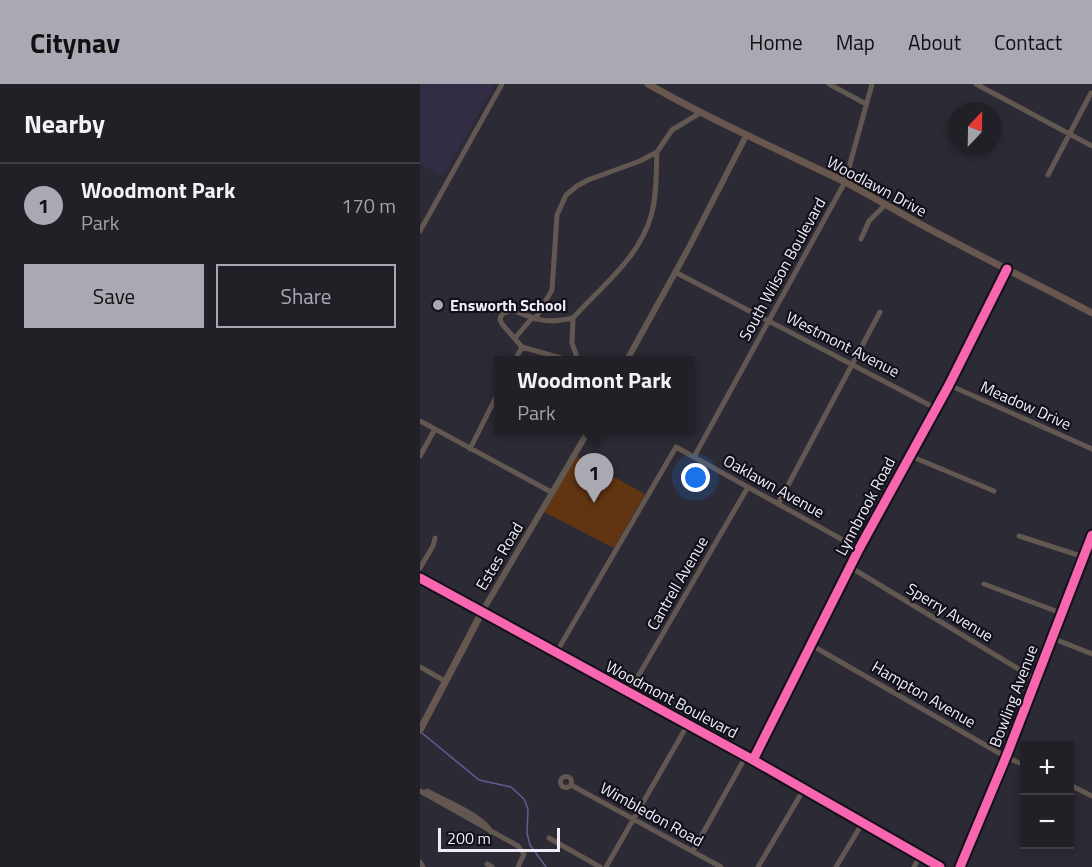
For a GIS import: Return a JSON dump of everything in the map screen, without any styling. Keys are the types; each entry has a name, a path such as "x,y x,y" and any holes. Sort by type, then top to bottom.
{"main road":[{"name":"Woodlawn Drive","path":"648,84 746,136 762,141 845,182 1092,313"},
{"name":"Woodmont Boulevard","path":"420,578 750,758 940,867"},
{"name":"Estes Road","path":"420,730 482,612"}],"street":[{"path":"420,231 502,84"},
{"path":"829,84 867,104"},
{"name":"South Wilson Boulevard","path":"694,457 845,182 872,84"},
{"path":"976,84 1092,146"},
{"path":"1048,175 1091,93"},
{"path":"516,338 534,319 552,290 557,214 566,195 588,180 640,161 657,152 672,130 700,113"},
{"path":"629,356 746,136"},
{"path":"554,356 522,347 502,324 500,319 502,314 512,310 534,319 552,322 573,318 623,267 647,229 652,214 657,152"},
{"path":"861,238 869,221 885,205"},
{"name":"Lynnbrook Road","path":"693,851 750,758 908,455 949,385 1007,269"},
{"name":"Westmont Avenue","path":"675,272 935,408"},
{"path":"778,504 880,312"},
{"path":"573,318 572,343 577,356"},
{"path":"517,356 522,347"},
{"name":"Meadow Drive","path":"949,385 1092,449"},
{"path":"470,449 494,401"},
{"path":"420,421 553,493"},
{"path":"420,456 435,429"},
{"name":"Estes Road","path":"482,612 586,434"},
{"name":"Oaklawn Avenue","path":"556,653 676,447 859,549"},
{"path":"908,455 994,490"},
{"name":"Cantrell Avenue","path":"629,692 748,487"},
{"name":"Bowling Avenue","path":"960,867 1006,757 1092,535"},
{"path":"1019,536 1084,556"},
{"path":"420,568 435,538"},
{"name":"Sperry Avenue","path":"850,567 1035,679"},
{"path":"984,584 1061,613"},
{"path":"1052,638 1092,654"},
{"name":"Hampton Avenue","path":"810,645 1020,763"},
{"path":"420,667 445,681"},
{"path":"606,867 688,724"},
{"name":"Wimbledon Road","path":"571,784 721,867"},
{"path":"1074,787 1092,795"},
{"path":"420,789 489,826 491,832 523,850 524,854 518,867"},
{"path":"758,867 804,789"},
{"path":"836,867 863,822"},
{"path":"549,838 600,867"},
{"path":"914,867 920,856"},
{"path":"420,862 423,867"}],"shaded area":[{"path":"420,84 495,84 443,176 420,163"},
{"path":"576,456 645,494 614,548 544,512"}],"waterway":[{"path":"422,733 479,780 511,787 524,799 528,809 527,833 530,845 546,867"}],"cycle path":[{"path":"753,760 859,549 949,385 1007,269"},
{"path":"960,867 1006,757 1092,535"},
{"path":"420,578 753,760 940,867"}],"place":[{"name":"Ensworth School","path":"438,305"},
{"name":"Woodmont Park","path":"594,503"}]}
